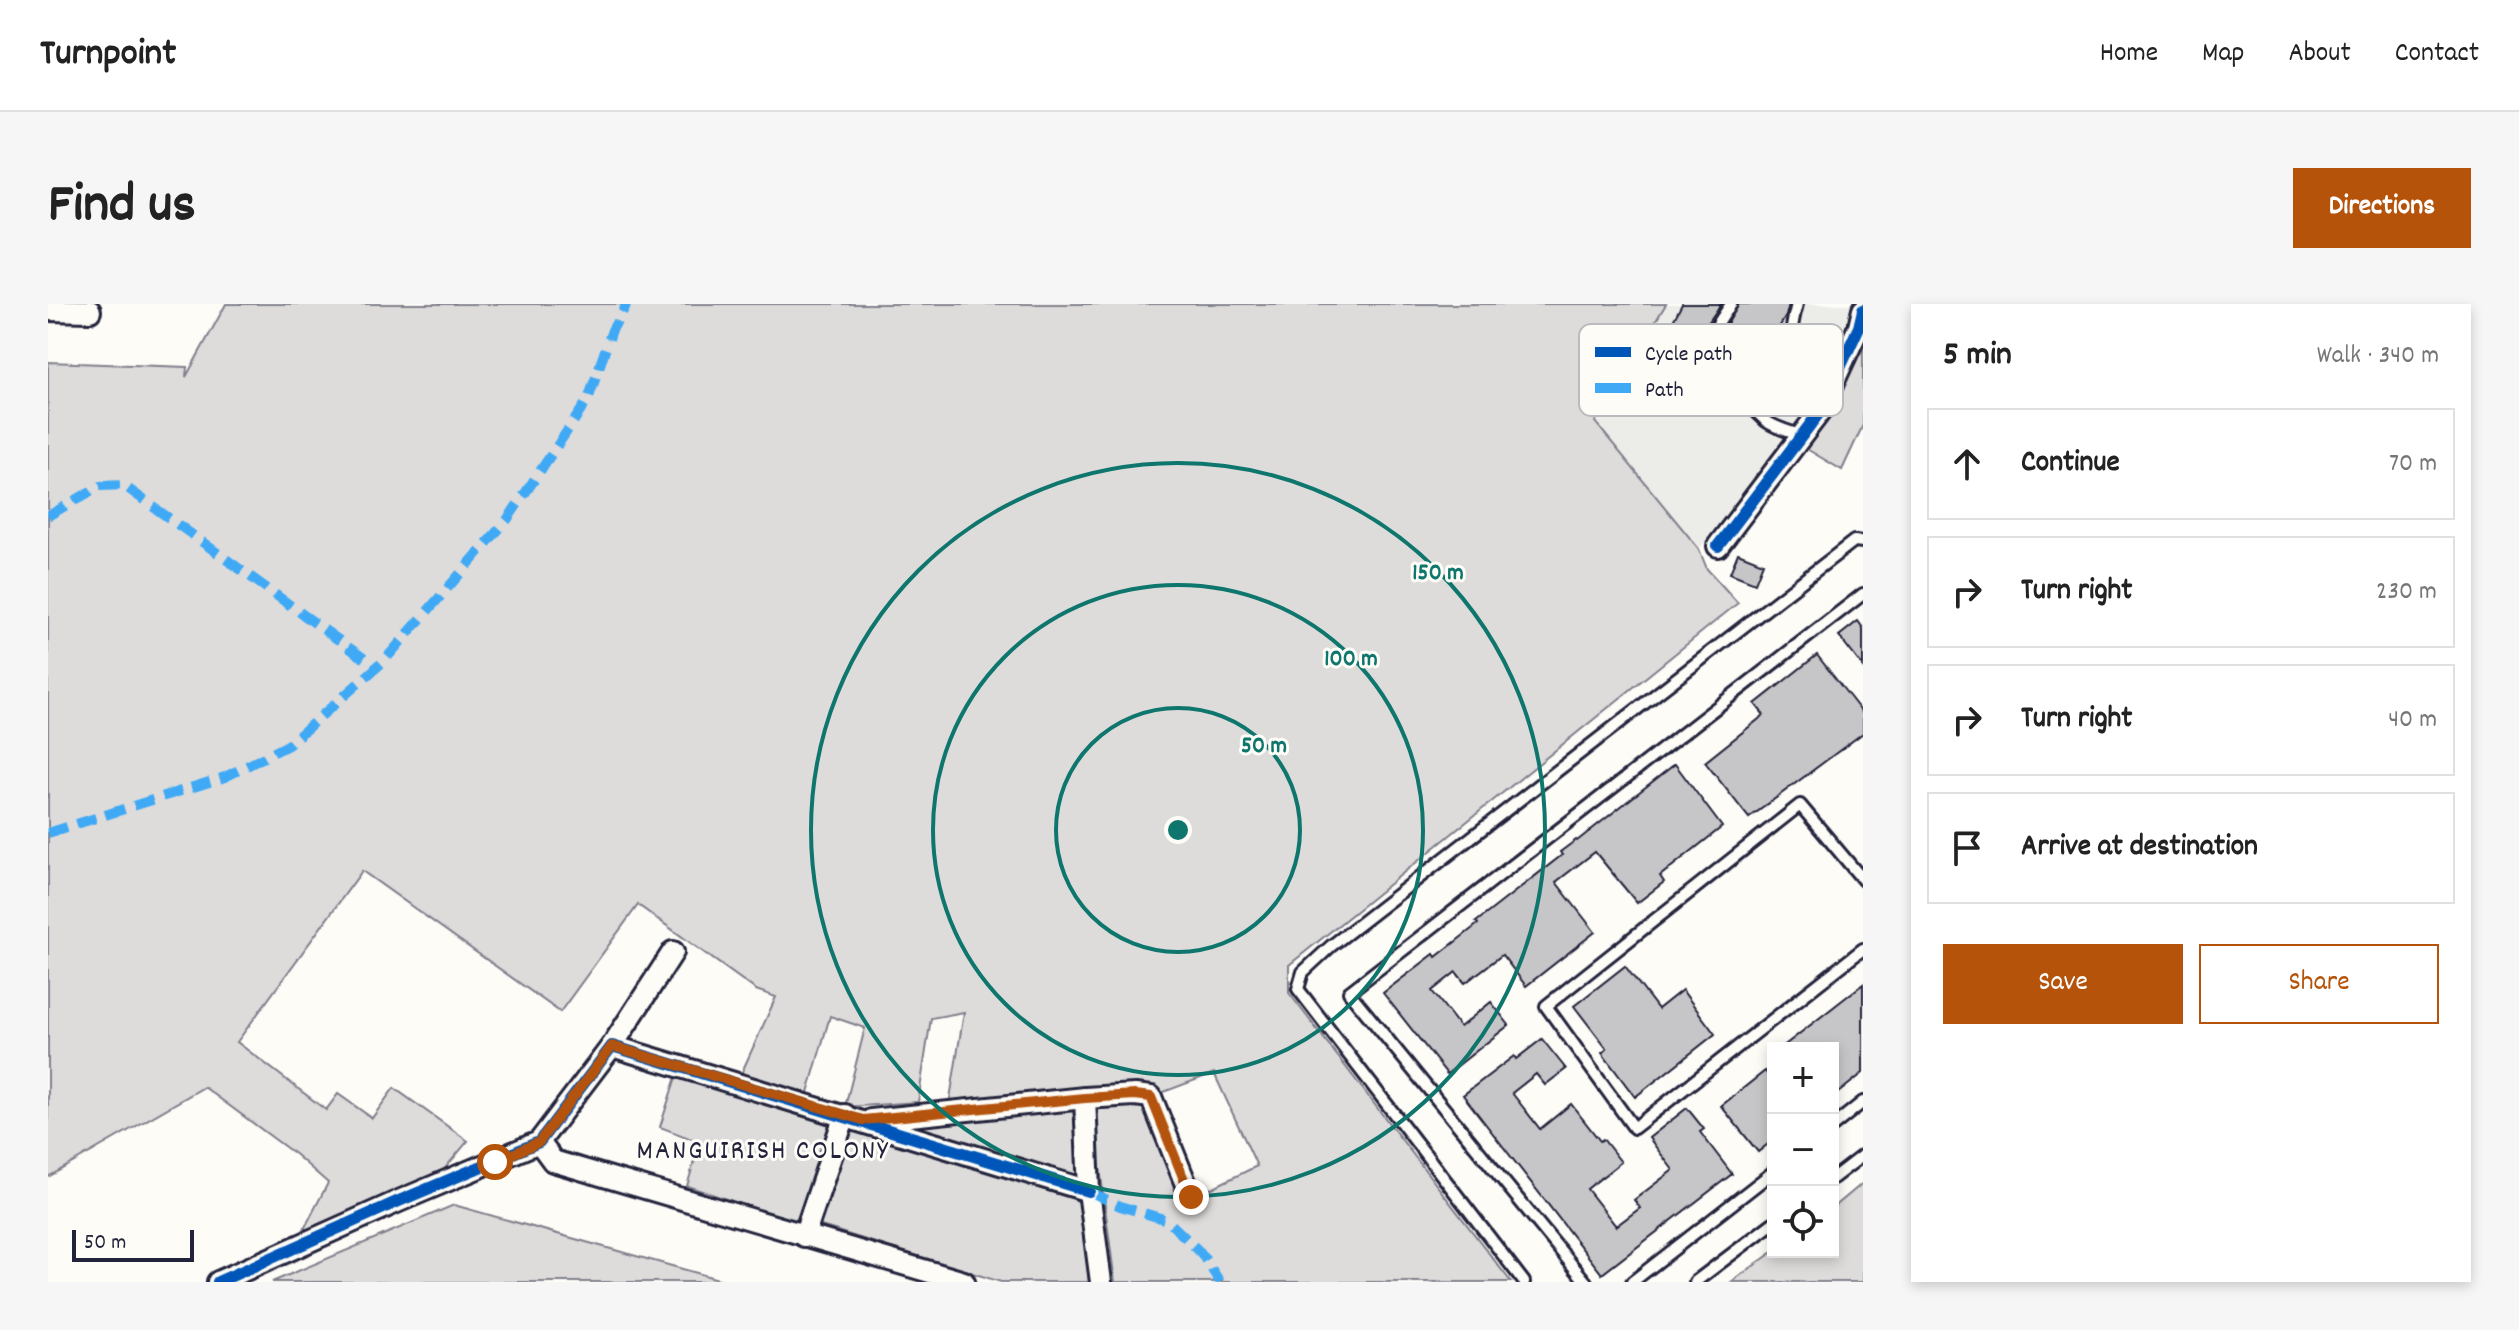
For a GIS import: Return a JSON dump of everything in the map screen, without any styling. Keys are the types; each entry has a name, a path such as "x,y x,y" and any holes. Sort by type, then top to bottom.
{"street":[{"path":"1843,361 1859,327 1862,307"},
{"path":"48,310 90,311"},
{"path":"1718,546 1817,416"},
{"path":"218,1282 539,1142 612,1046 673,952"},
{"path":"612,1046 1089,1191"},
{"path":"854,1118 1085,1098 1151,1097 1191,1197"},
{"path":"1085,1098 1089,1191 1101,1282"},
{"path":"804,1236 854,1118"},
{"path":"539,1142 553,1161 964,1282"}],"lane":[{"path":"1718,324 1731,304"},
{"path":"1792,324 1797,304"},
{"path":"1762,416 1768,423 1802,436"},
{"path":"1524,1282 1298,989 1303,972 1331,946 1829,560 1854,541 1863,542"},
{"path":"1586,1282 1349,992 1863,594"},
{"path":"1862,877 1800,805 1546,1006 1634,1128 1863,949"},
{"path":"1839,1121 1863,1102"},
{"path":"1839,1173 1863,1155"},
{"path":"1632,1282 1767,1177"},
{"path":"1695,1282 1767,1228"}],"shaded area":[{"path":"226,304 1666,304 1654,324 1579,324 1579,416 1599,416 1595,422 1699,549 1707,569 1738,603 1289,965 1289,993 1511,1282 1115,1282 1092,1108 1150,1106 1185,1201 1257,1166 1214,1073 1161,1093 1136,1087 949,1105 964,1012 931,1018 918,1102 845,1107 865,1028 830,1016 807,1096 741,1074 776,997 756,990 638,905 560,1012 362,871 237,1042 326,1110 338,1094 372,1118 394,1088 468,1141 442,1172 303,1231 328,1183 296,1155 204,1087 48,1177 48,362 187,367 186,377"},
{"path":"1666,304 1854,304 1843,330 1843,324 1654,324"},
{"path":"1863,334 1863,425 1842,470 1805,448 1823,416 1843,416 1843,382 1854,363"},
{"path":"1599,416 1802,416 1699,549 1595,422"},
{"path":"676,1077 833,1126 802,1224 687,1186 700,1142 660,1127"},
{"path":"1073,1108 1081,1183 900,1125"},
{"path":"848,1128 1068,1194 1080,1203 1089,1282 1001,1282 818,1225"},
{"path":"1863,1183 1863,1282 1731,1282 1767,1256 1839,1258 1839,1203"},
{"path":"454,1205 729,1282 272,1282"}],"building":[{"path":"1682,304 1721,304 1707,324 1678,324 1673,321"},
{"path":"1739,304 1789,304 1781,324 1727,324"},
{"path":"1738,553 1763,563 1755,583 1730,573"},
{"path":"1858,621 1863,628 1863,667 1839,636"},
{"path":"1817,655 1863,714 1863,733 1749,818 1705,762 1764,715 1755,704"},
{"path":"1675,764 1722,827 1660,876 1664,882 1637,903 1595,852 1556,882 1595,932 1526,986 1502,955 1465,983 1456,972 1432,991 1460,1027 1491,1002 1509,1025 1447,1074 1383,993 1434,954 1436,957 1562,855 1560,852"},
{"path":"1625,966 1658,1009 1682,990 1715,1034 1635,1097 1602,1053 1607,1049 1574,1006"},
{"path":"1863,984 1863,1073 1839,1092 1839,1042 1789,1042"},
{"path":"1542,1039 1566,1069 1545,1085 1536,1074 1512,1093 1540,1129 1571,1104 1621,1162 1587,1189 1616,1226 1640,1208 1634,1200 1673,1170 1649,1138 1687,1108 1704,1129 1700,1132 1732,1174 1602,1274 1463,1095"},
{"path":"1765,1071 1767,1145 1758,1152 1721,1106"}],"marked path":[{"path":"48,833 225,777 288,745 384,661 507,520 588,400 612,330 627,304"},
{"path":"48,516 100,486 123,485 376,667"},
{"path":"1089,1191 1120,1206 1167,1220 1201,1253 1220,1282"}],"cycle path":[{"path":"1843,361 1859,327 1863,310"},
{"path":"1718,546 1817,416"},
{"path":"218,1282 539,1142 612,1046 1089,1191"}],"district":[{"name":"MANGUIRISH COLONY","path":"763,1153"}],"route":[{"path":"495,1162 539,1142 612,1046 863,1120 1085,1098 1151,1097 1191,1197"}]}
